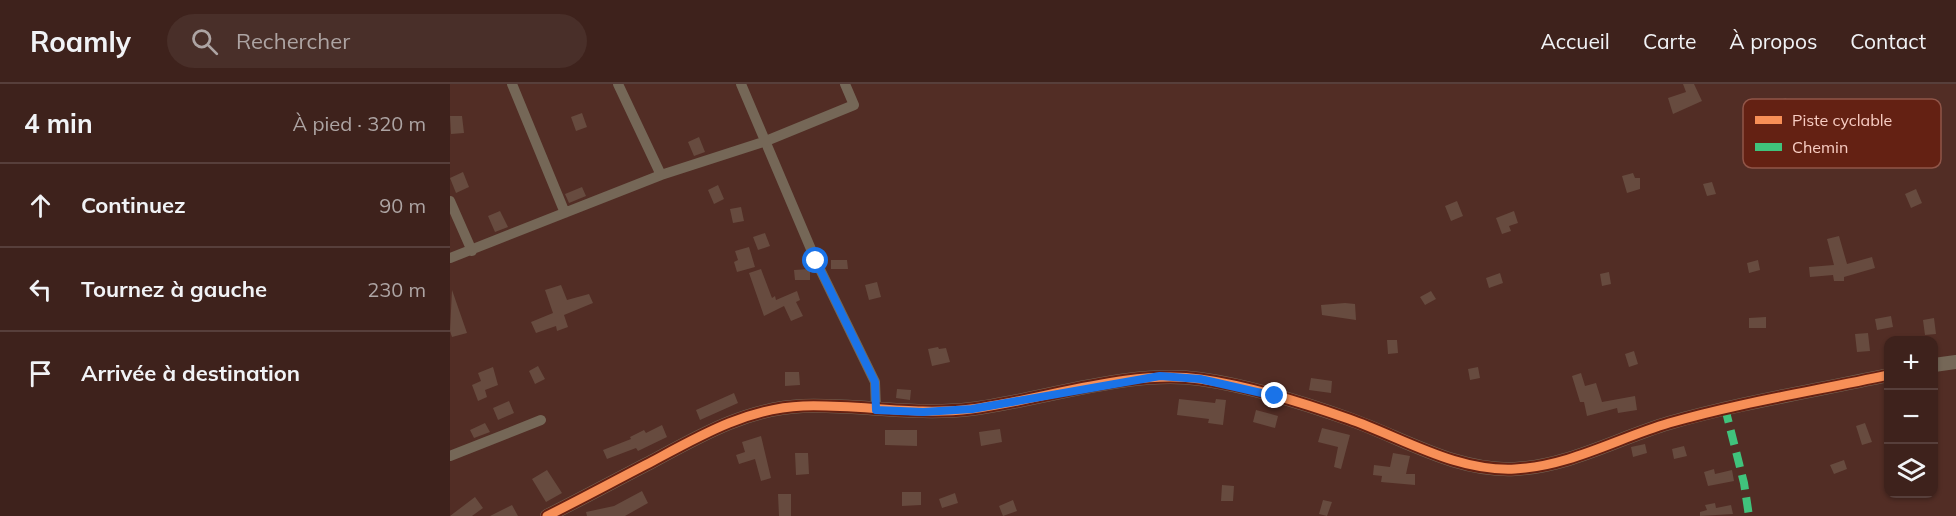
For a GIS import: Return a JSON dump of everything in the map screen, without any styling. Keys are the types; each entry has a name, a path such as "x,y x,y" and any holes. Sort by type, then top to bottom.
{"street":[{"path":"512,84 565,213"},
{"path":"618,84 661,176"},
{"path":"741,84 816,261 875,382 876,410"},
{"path":"450,258 661,176 766,141 855,105 845,84"},
{"path":"450,201 472,251"},
{"path":"1938,364 1956,362"},
{"path":"547,516 709,431 750,415 802,406 923,412 972,409 1160,376 1200,379 1275,396 1351,419 1439,456 1481,466 1515,469 1571,459 1666,424 1766,397 1884,376"},
{"path":"450,456 541,420"}],"building":[{"path":"1683,84 1694,84 1702,101 1673,114 1668,98 1686,92"},
{"path":"582,113 587,127 576,131 571,117"},
{"path":"450,116 462,116 464,133 451,134"},
{"path":"699,137 705,152 694,156 688,142"},
{"path":"463,172 469,187 456,193 450,178"},
{"path":"1633,173 1635,178 1640,178 1640,189 1627,193 1622,176"},
{"path":"1712,182 1716,194 1707,196 1703,184"},
{"path":"718,185 724,199 714,204 708,190"},
{"path":"582,187 586,196 569,203 565,194"},
{"path":"1916,189 1922,203 1911,208 1905,194"},
{"path":"1457,201 1463,216 1451,221 1445,206"},
{"path":"741,207 744,221 733,223 730,209"},
{"path":"500,211 508,227 495,232 488,216"},
{"path":"1514,211 1518,223 1509,226 1511,231 1502,234 1496,218"},
{"path":"765,233 770,246 758,250 753,237"},
{"path":"1839,236 1847,264 1872,257 1875,268 1844,277 1844,281 1834,281 1833,275 1810,277 1809,267 1834,265 1827,239"},
{"path":"749,247 755,267 737,272 734,262 738,260 735,251"},
{"path":"831,260 847,260 848,269 831,269"},
{"path":"1758,260 1760,270 1749,273 1747,263"},
{"path":"761,269 772,298 775,296 776,300 797,291 800,300 796,302 803,316 791,321 784,306 764,316 749,273"},
{"path":"810,269 810,280 795,280 794,270"},
{"path":"1609,272 1611,284 1602,286 1600,274"},
{"path":"1500,273 1503,283 1489,288 1486,278"},
{"path":"877,282 881,297 869,300 865,285"},
{"path":"561,285 567,300 589,294 593,303 564,315 568,327 557,331 556,326 536,333 531,322 553,313 545,290"},
{"path":"452,290 467,333 452,337 450,331"},
{"path":"1431,291 1436,299 1425,305 1420,297"},
{"path":"1355,304 1356,320 1322,315 1321,305"},
{"path":"1891,316 1893,327 1877,330 1875,319"},
{"path":"1766,317 1766,328 1749,328 1749,318"},
{"path":"1934,318 1936,334 1925,335 1923,320"},
{"path":"1868,333 1870,351 1857,352 1855,334"},
{"path":"1387,340 1397,340 1398,353 1388,354"},
{"path":"938,347 939,349 946,348 950,362 932,366 928,349"},
{"path":"1634,351 1638,364 1629,367 1625,354"},
{"path":"538,366 545,379 535,384 529,371"},
{"path":"493,367 498,385 485,390 487,397 478,401 472,385 481,381 478,373"},
{"path":"1478,367 1480,378 1470,380 1468,369"},
{"path":"785,372 799,372 800,385 785,386"},
{"path":"1581,373 1585,386 1596,383 1602,402 1635,396 1637,410 1618,413 1617,408 1587,416 1584,402 1580,402 1572,376"},
{"path":"1311,378 1332,381 1331,393 1309,390"},
{"path":"897,389 911,390 910,400 896,398"},
{"path":"734,393 738,403 700,420 696,410"},
{"path":"1179,399 1215,403 1216,399 1226,400 1223,425 1208,423 1209,419 1177,415"},
{"path":"509,401 514,413 498,420 493,408"},
{"path":"1256,410 1278,416 1275,428 1253,422"},
{"path":"485,423 490,432 474,438 470,430"},
{"path":"1865,423 1872,442 1862,445 1856,426"},
{"path":"662,425 667,437 638,451 636,448 607,459 603,450 631,439 630,437 644,430 646,433"},
{"path":"1322,428 1350,435 1341,469 1334,467 1338,447 1318,442"},
{"path":"1000,429 1002,442 981,446 979,432"},
{"path":"885,430 917,430 917,446 885,445"},
{"path":"761,436 771,478 761,481 755,459 739,464 736,455 745,452 742,442"},
{"path":"1645,444 1647,453 1633,457 1631,447"},
{"path":"1684,446 1687,456 1674,459 1672,449"},
{"path":"795,453 808,453 809,474 796,475"},
{"path":"1393,453 1410,456 1406,474 1415,474 1415,485 1381,482 1382,476 1373,475 1374,465 1390,467"},
{"path":"1844,460 1847,469 1834,474 1830,465"},
{"path":"1714,469 1715,474 1732,470 1734,481 1708,486 1704,472"},
{"path":"547,470 562,493 546,502 532,479"},
{"path":"1222,485 1234,486 1233,501 1221,501"},
{"path":"642,491 648,503 625,516 587,516 586,512 614,506"},
{"path":"902,492 921,492 921,505 902,506"},
{"path":"955,493 958,503 942,508 939,499"},
{"path":"778,494 791,494 791,516 779,516"},
{"path":"475,497 483,508 472,516 450,516"},
{"path":"1013,500 1017,511 1003,516 999,506"},
{"path":"1323,500 1332,502 1327,516 1319,514"},
{"path":"1715,503 1716,508 1731,505 1733,514 1700,516 1700,512 1707,510 1705,505"},
{"path":"512,505 518,516 490,516"}],"marked path":[{"path":"1725,408 1744,483 1749,516"}],"cycle path":[{"path":"547,516 707,433 744,417 783,408 824,406 950,411 999,405 1144,378 1200,379 1275,395 1349,419 1451,460 1493,468 1515,469 1555,463 1650,429 1696,416 1884,376"}],"route":[{"path":"816,261 875,382 876,410 923,412 972,409 1120,381 1160,376 1200,379 1275,396"}]}
